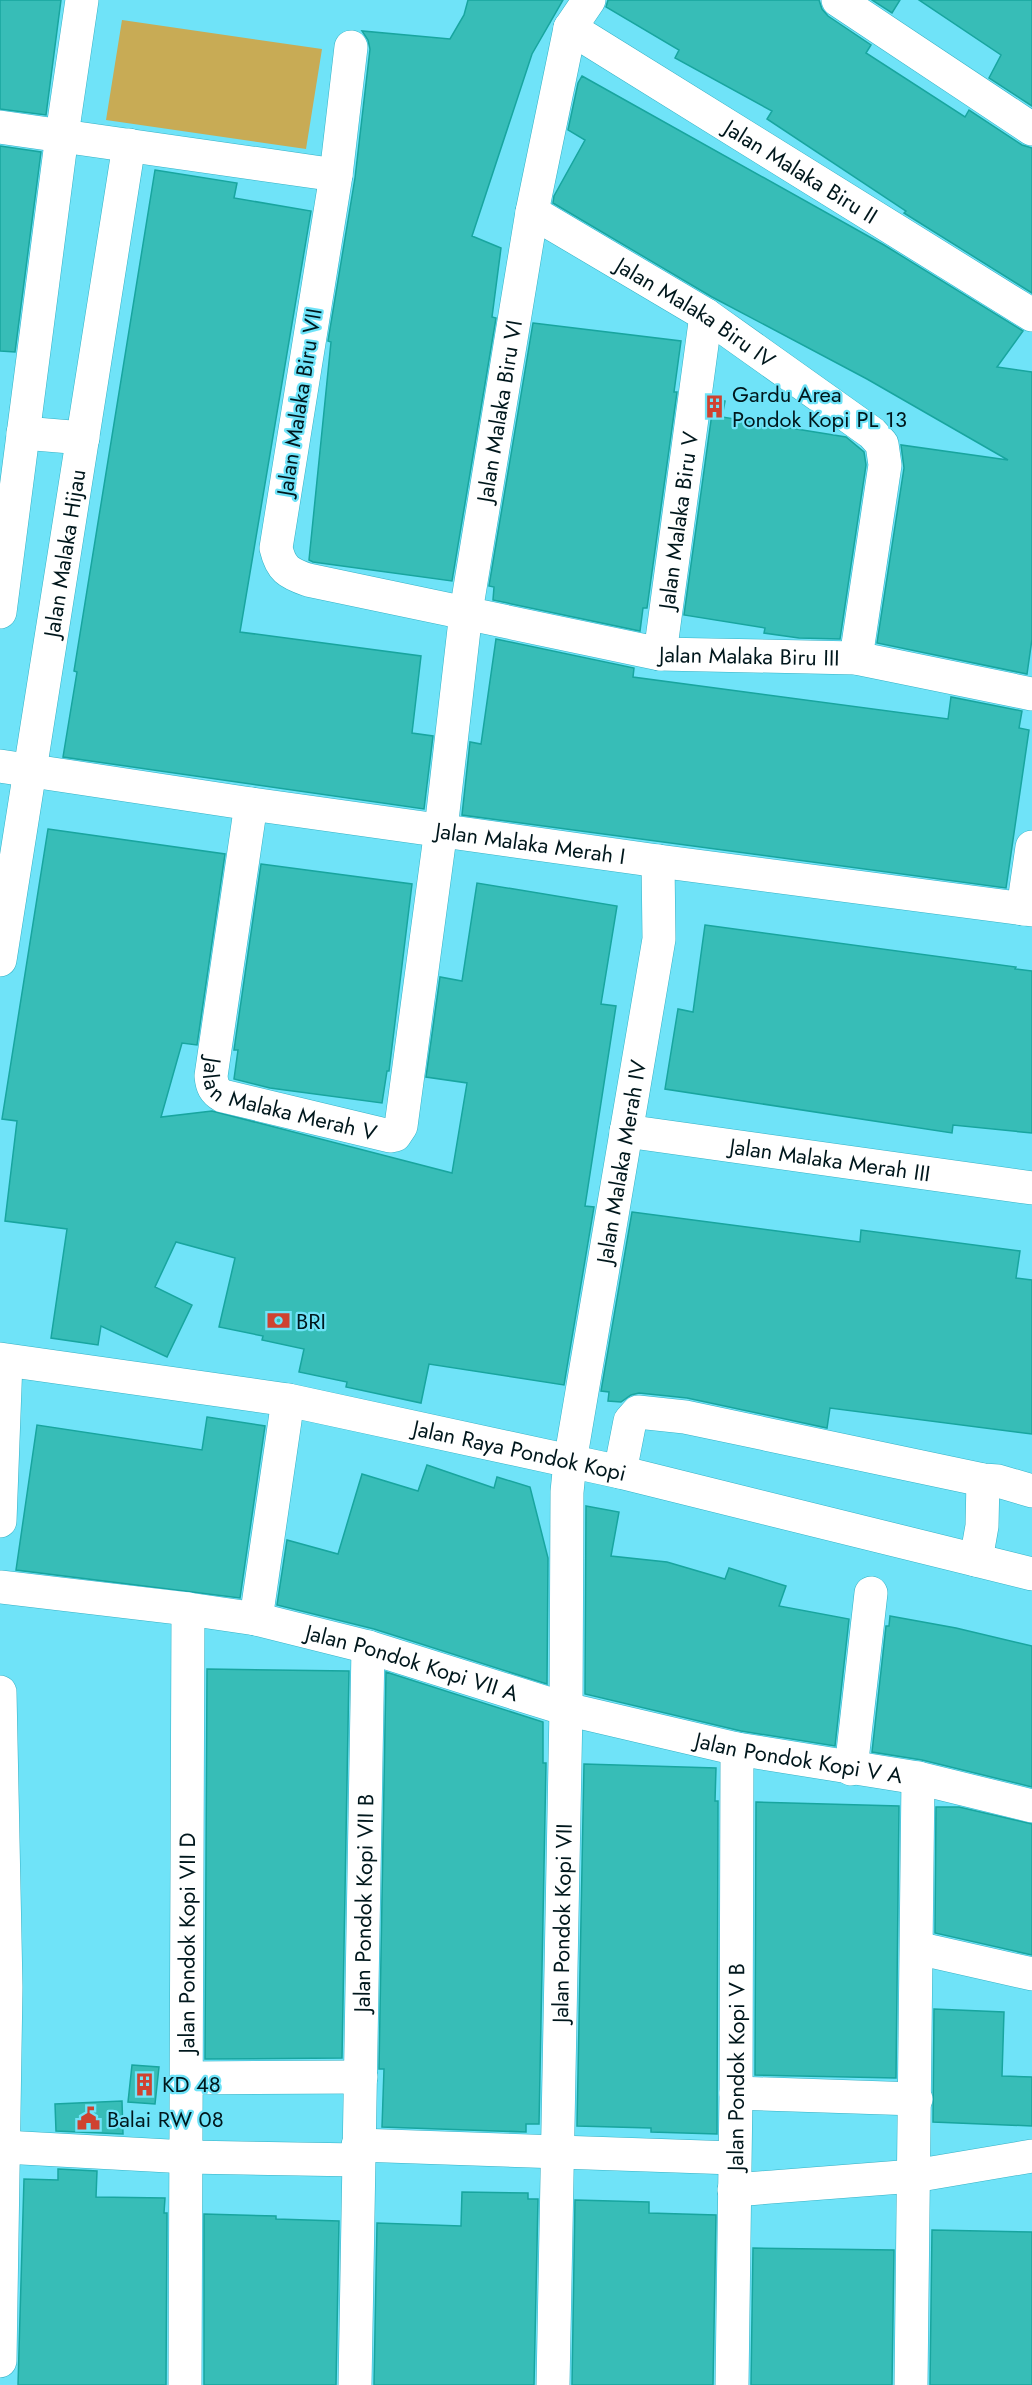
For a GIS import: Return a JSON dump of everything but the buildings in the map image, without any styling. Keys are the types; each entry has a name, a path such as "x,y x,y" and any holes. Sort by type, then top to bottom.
{"street":[{"path":"0,612 62,135 82,0"},
{"name":"Jalan Malaka Biru VI","path":"441,829 466,612 532,212 570,28 589,0"},
{"path":"838,0 1032,129"},
{"name":"Jalan Malaka Biru II","path":"570,28 1032,315"},
{"name":"Jalan Malaka Biru VII","path":"351,46 336,175 276,548 280,564 292,575 466,612"},
{"path":"0,127 336,175"},
{"name":"Jalan Malaka Hijau","path":"0,960 15,768 83,438 129,145"},
{"name":"Jalan Malaka Biru IV","path":"532,212 706,315 872,433 882,444 885,465 855,658"},
{"name":"Jalan Malaka Biru V","path":"660,654 706,315"},
{"path":"23,434 83,438"},
{"name":"Jalan Malaka Biru III","path":"466,612 660,654 855,658 1032,694"},
{"name":"Jalan Malaka Merah I","path":"15,768 251,804 658,861 1028,909"},
{"name":"Jalan Malaka Merah V","path":"251,804 211,1076 212,1084 215,1091 223,1096 390,1136 395,1135 401,1126 441,829"},
{"path":"1028,909 1032,847"},
{"name":"Jalan Malaka Merah IV","path":"570,1462 659,939 658,861"},
{"name":"Jalan Malaka Merah III","path":"626,1131 1032,1188"},
{"path":"0,1521 3,1360"},
{"name":"Jalan Raya Pondok Kopi","path":"3,1360 288,1400 620,1472 1032,1574"},
{"path":"256,1619 288,1400"},
{"path":"620,1472 630,1421 638,1412 685,1417 983,1480 998,1481 1032,1491"},
{"name":"Jalan Pondok Kopi VII","path":"553,2385 566,1709 567,1510 570,1462"},
{"path":"976,1560 982,1526 983,1480"},
{"name":"Jalan Pondok Kopi VII A","path":"0,1587 256,1619 368,1647 566,1709"},
{"path":"851,1769 871,1593"},
{"name":"Jalan Pondok Kopi VII D","path":"185,2385 188,1609"},
{"name":"Jalan Pondok Kopi VII B","path":"355,2385 368,1647"},
{"path":"0,1692 3,1987 0,2361"},
{"name":"Jalan Pondok Kopi V A","path":"566,1709 737,1749 918,1778 1032,1806"},
{"name":"Jalan Pondok Kopi V B","path":"732,2385 737,1749"},
{"path":"911,2385 918,1778"},
{"path":"917,1948 1032,1974"},
{"path":"187,2078 361,2078"},
{"path":"736,2093 916,2099"},
{"path":"3,2161 358,2153 556,2152 734,2174 914,2176 1032,2156"}],"shaded area":[{"path":"122,20 322,49 306,149 106,120"}],"place":[{"name":"Gardu Area Pondok Kopi PL 13","path":"714,407"},
{"name":"BRI","path":"278,1321"},
{"name":"KD 48","path":"144,2084"},
{"name":"Balai RW 08","path":"89,2119"}]}
